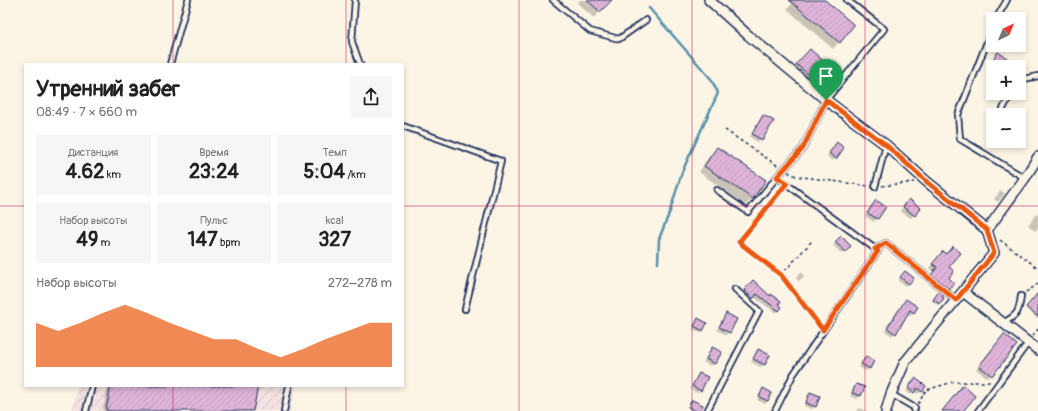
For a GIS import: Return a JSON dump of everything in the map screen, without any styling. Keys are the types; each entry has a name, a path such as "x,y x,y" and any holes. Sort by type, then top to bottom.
{"street":[{"path":"709,0 826,100 886,145 926,181 987,230 994,253 904,362 886,411"},
{"path":"987,230 1025,178 1038,157"},
{"path":"963,292 1038,350"}],"lane":[{"path":"170,63 188,0"},
{"path":"355,0 352,42 360,63"},
{"path":"553,0 590,31 619,39 646,20"},
{"path":"717,190 748,212 803,148 826,100 884,29 847,0"},
{"path":"1000,12 1007,0"},
{"path":"986,45 958,115 960,139 1025,178"},
{"path":"1026,79 1038,76"},
{"path":"404,126 501,161 465,309"},
{"path":"876,187 886,145"},
{"path":"775,411 793,375 878,251 777,177"},
{"path":"875,249 886,243 956,300"},
{"path":"707,411 759,311 735,289"},
{"path":"1003,323 1012,318 1020,309 1021,296"},
{"path":"978,411 1028,343"},
{"path":"86,411 92,387"},
{"path":"284,411 289,387"},
{"path":"891,394 915,410"}],"path":[{"path":"724,130 784,170 796,176 876,187 926,181"},
{"path":"787,183 739,242 781,275 823,330"},
{"path":"998,238 1038,268"},
{"path":"781,275 812,241"},
{"path":"1021,296 1038,284"},
{"path":"915,410 926,390 953,382 999,382"}],"shaded area":[{"path":"78,387 296,387 290,411 72,411"}],"building":[{"path":"587,0 612,0 600,12"},
{"path":"789,0 825,0 854,25 840,43"},
{"path":"810,49 827,64 828,63 838,71 826,85 814,75 812,78 796,64"},
{"path":"998,52 1010,60 997,60 994,58"},
{"path":"763,115 774,121 762,140 752,134"},
{"path":"837,142 844,148 836,159 829,153"},
{"path":"717,147 766,180 753,199 704,166"},
{"path":"909,199 921,208 915,216 903,207"},
{"path":"876,200 886,207 878,219 867,213"},
{"path":"841,236 851,246 846,252 835,242"},
{"path":"953,246 961,253 949,267 954,271 949,278 954,283 949,289 931,275 937,267 932,264 943,251 946,254"},
{"path":"905,271 914,278 909,284 900,277"},
{"path":"753,280 770,296 771,294 781,301 779,304 782,307 779,311 757,294 753,299 744,290"},
{"path":"939,291 944,295 942,297 944,298 940,304 933,300"},
{"path":"1038,293 1038,317 1026,307"},
{"path":"906,299 918,307 914,313 910,310 896,334 887,328"},
{"path":"726,313 737,319 730,333 719,327"},
{"path":"698,318 707,323 703,331 694,326"},
{"path":"1004,334 1017,345 992,376 979,366"},
{"path":"712,347 722,352 715,364 706,359"},
{"path":"758,349 770,355 765,365 753,359"},
{"path":"866,356 874,361 870,369 861,364"},
{"path":"699,373 708,377 701,391 692,386"},
{"path":"915,378 926,386 922,392 917,388 914,393 908,388"},
{"path":"856,384 865,387 861,396 852,393"},
{"path":"963,385 975,396 970,403 963,411 942,411"},
{"path":"111,387 258,387 253,411 106,410"},
{"path":"763,388 772,393 768,401 759,397"},
{"path":"810,392 820,396 816,407 806,403"},
{"path":"692,400 703,405 700,411 696,411 688,407"}],"waterway":[{"path":"649,8 711,79 718,93 682,172 670,211 659,239 658,263"}],"route":[{"path":"826,100 886,145 926,181 987,230 994,253 956,300 886,243 875,249 878,251 823,330 781,275 739,242 787,183 777,177 803,148 826,100"}]}
